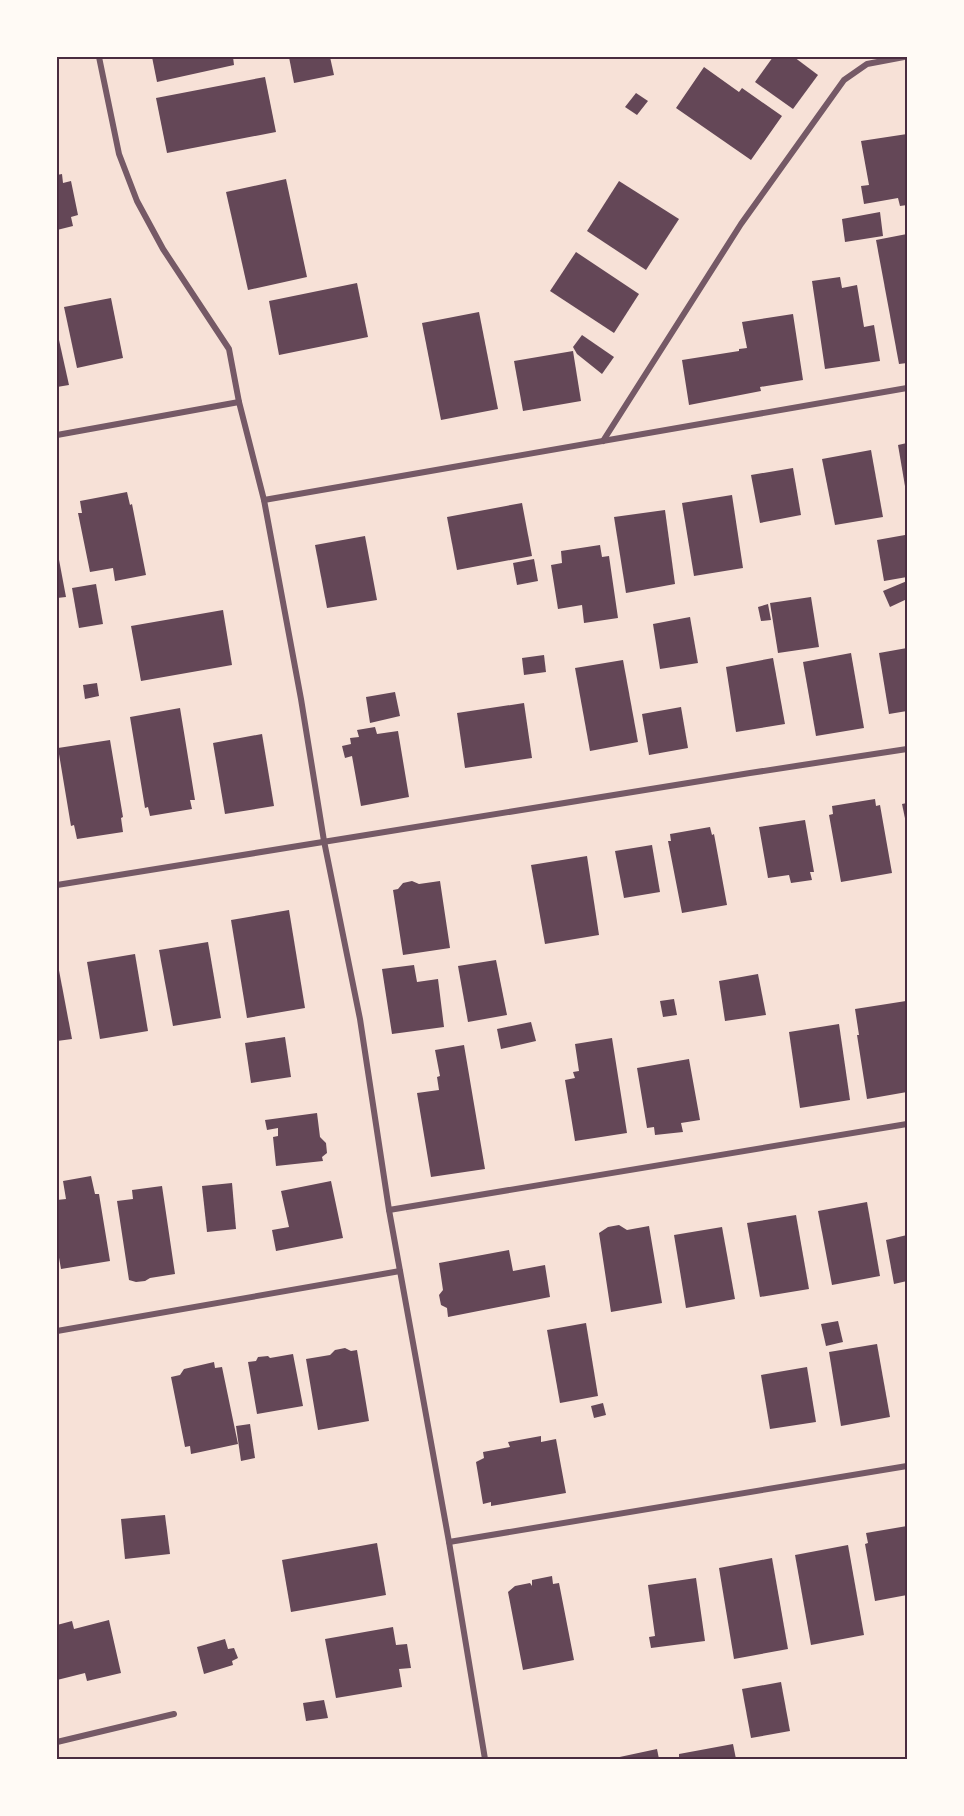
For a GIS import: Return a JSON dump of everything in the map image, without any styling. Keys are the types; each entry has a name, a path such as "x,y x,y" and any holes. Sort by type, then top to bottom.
{"street":[{"path":"99,57 119,154 137,201 162,249 229,349 239,402 264,500 301,699 324,841 360,1019 389,1210 449,1542 485,1759"},
{"path":"603,441 741,224 844,80 867,64 904,57"},
{"path":"264,500 907,388"},
{"path":"57,435 239,402"},
{"path":"57,885 739,774 907,749"},
{"path":"389,1210 907,1124"},
{"path":"57,1331 400,1270"},
{"path":"449,1542 907,1466"},
{"path":"57,1742 174,1714"}],"building":[{"path":"152,57 233,57 234,65 157,82"},
{"path":"289,57 330,57 334,75 294,83"},
{"path":"773,57 794,57 818,75 793,109 755,82"},
{"path":"704,67 739,92 742,88 782,116 751,160 676,108"},
{"path":"265,77 276,132 167,153 156,98"},
{"path":"636,93 648,101 637,115 625,107"},
{"path":"907,134 907,205 900,206 898,198 864,204 861,186 869,185 861,141"},
{"path":"62,174 63,183 71,181 78,215 71,217 73,226 57,230 57,175"},
{"path":"286,179 307,277 248,290 226,192"},
{"path":"619,181 679,219 646,270 587,231"},
{"path":"880,212 883,236 845,242 842,219"},
{"path":"907,234 907,363 899,364 876,240"},
{"path":"576,252 639,294 614,333 550,291"},
{"path":"840,277 842,288 857,285 864,327 874,325 880,361 825,369 812,281"},
{"path":"357,283 368,337 279,355 269,301"},
{"path":"111,298 123,358 77,368 64,307"},
{"path":"479,312 498,409 441,420 422,323"},
{"path":"793,314 803,380 760,387 761,391 689,405 682,360 747,348 742,322"},
{"path":"57,331 69,385 57,387"},
{"path":"582,335 614,357 602,374 577,354 573,347"},
{"path":"573,351 581,401 523,411 514,361"},
{"path":"907,443 907,492 906,492 898,445"},
{"path":"871,450 883,517 835,525 822,459"},
{"path":"793,468 801,515 760,523 751,475"},
{"path":"127,492 130,505 132,504 146,575 115,581 113,568 90,572 78,513 82,513 80,501"},
{"path":"732,495 743,568 694,576 682,503"},
{"path":"522,503 532,556 457,570 447,517"},
{"path":"665,510 675,584 626,593 614,517"},
{"path":"905,535 907,577 884,581 877,540"},
{"path":"365,536 377,600 327,608 315,545"},
{"path":"600,545 602,557 609,556 618,618 584,623 582,605 558,609 551,565 562,563 561,551"},
{"path":"57,549 66,597 57,598"},
{"path":"534,559 538,581 517,585 513,563"},
{"path":"907,581 907,599 890,607 883,591"},
{"path":"96,584 103,624 79,628 72,588"},
{"path":"811,597 819,647 778,653 770,603"},
{"path":"768,604 771,620 761,621 758,607"},
{"path":"223,610 232,665 141,681 131,626"},
{"path":"690,617 698,663 660,669 653,624"},
{"path":"907,648 907,711 889,714 879,653"},
{"path":"851,653 864,728 816,736 803,662"},
{"path":"544,655 546,672 524,675 522,658"},
{"path":"773,658 785,724 736,732 726,667"},
{"path":"623,660 638,742 590,751 575,668"},
{"path":"97,683 99,696 85,699 83,685"},
{"path":"395,692 400,716 370,723 366,697"},
{"path":"524,703 532,758 465,768 457,713"},
{"path":"681,707 688,748 649,755 642,714"},
{"path":"180,708 195,800 190,800 192,809 150,816 148,807 145,808 130,717"},
{"path":"375,727 377,734 398,731 409,797 361,806 352,756 345,758 342,746 351,744 350,738 359,737 357,730"},
{"path":"262,734 274,806 225,814 213,743"},
{"path":"110,740 123,817 121,818 123,832 77,839 74,825 71,826 58,748"},
{"path":"875,799 876,806 880,805 892,873 841,882 829,815 833,814 832,806"},
{"path":"907,803 907,823 906,823 902,804"},
{"path":"805,820 814,872 810,872 812,880 791,883 789,875 768,878 759,827"},
{"path":"710,827 712,835 714,834 727,905 682,913 668,841 671,841 670,834"},
{"path":"652,845 660,892 624,898 615,851"},
{"path":"587,856 599,935 545,944 531,865"},
{"path":"412,881 419,884 440,881 450,948 403,955 393,890 398,889 403,883"},
{"path":"289,910 305,1008 247,1018 231,920"},
{"path":"208,942 221,1018 173,1026 159,950"},
{"path":"135,954 148,1031 100,1039 87,962"},
{"path":"496,960 507,1015 468,1022 458,966"},
{"path":"414,965 417,982 438,979 444,1027 392,1034 382,969"},
{"path":"57,966 72,1039 57,1041"},
{"path":"758,974 766,1015 725,1021 719,981"},
{"path":"674,999 677,1015 663,1017 660,1001"},
{"path":"906,1001 907,1092 867,1099 855,1009"},
{"path":"531,1022 536,1041 501,1049 497,1029"},
{"path":"839,1024 850,1100 800,1108 789,1032"},
{"path":"285,1037 291,1077 251,1083 245,1043"},
{"path":"612,1038 627,1133 575,1141 565,1080 575,1078 573,1072 579,1071 575,1044"},
{"path":"464,1045 485,1169 431,1177 417,1093 439,1090 437,1077 440,1076 435,1050"},
{"path":"689,1059 700,1120 681,1123 683,1132 655,1135 654,1127 647,1128 637,1068"},
{"path":"317,1113 320,1137 326,1143 327,1153 322,1157 323,1161 276,1166 273,1137 278,1136 278,1128 267,1130 265,1120"},
{"path":"91,1176 95,1194 99,1194 110,1261 61,1269 57,1246 57,1200 66,1199 63,1181"},
{"path":"331,1181 343,1238 276,1251 272,1230 289,1227 281,1191"},
{"path":"232,1183 236,1229 207,1232 202,1186"},
{"path":"162,1186 175,1274 145,1281 129,1280 117,1201 133,1199 132,1190"},
{"path":"867,1202 880,1276 832,1285 818,1211"},
{"path":"796,1215 809,1289 760,1297 747,1223"},
{"path":"619,1225 627,1230 649,1226 662,1303 611,1312 599,1233 608,1227"},
{"path":"722,1227 735,1299 686,1308 674,1235"},
{"path":"907,1235 907,1281 894,1284 886,1240"},
{"path":"509,1250 513,1271 545,1265 550,1297 448,1317 447,1308 441,1305 439,1295 443,1290 439,1263"},
{"path":"838,1321 843,1342 826,1346 821,1324"},
{"path":"586,1323 598,1396 560,1403 547,1330"},
{"path":"877,1344 890,1417 841,1426 829,1352"},
{"path":"345,1348 351,1351 357,1350 369,1421 318,1430 306,1359 330,1355 335,1350"},
{"path":"293,1354 303,1406 257,1414 248,1362 256,1361 258,1357 268,1356 270,1358"},
{"path":"214,1362 215,1368 222,1367 238,1444 191,1454 190,1446 185,1447 171,1377 180,1375 184,1369"},
{"path":"807,1367 816,1422 770,1429 761,1375"},
{"path":"603,1403 606,1415 594,1418 591,1406"},
{"path":"250,1424 255,1458 241,1461 236,1426"},
{"path":"541,1436 541,1442 556,1439 566,1493 491,1506 491,1502 483,1504 476,1462 484,1458 483,1452 510,1447 508,1442"},
{"path":"165,1515 170,1554 125,1559 121,1519"},
{"path":"907,1526 907,1595 875,1601 865,1544 868,1543 866,1533"},
{"path":"377,1543 386,1595 291,1612 282,1560"},
{"path":"848,1545 864,1635 811,1645 795,1555"},
{"path":"772,1558 788,1649 734,1659 719,1568"},
{"path":"552,1576 553,1584 559,1583 574,1660 523,1670 508,1592 515,1586 530,1583 532,1586 532,1580"},
{"path":"696,1578 705,1641 651,1648 649,1637 655,1636 648,1585"},
{"path":"109,1620 121,1673 87,1681 85,1673 57,1680 57,1625 72,1621 74,1629"},
{"path":"393,1627 396,1645 407,1644 411,1668 399,1669 402,1687 336,1698 325,1639"},
{"path":"225,1639 228,1649 234,1648 238,1658 232,1661 233,1665 204,1674 197,1647"},
{"path":"781,1682 790,1731 751,1738 742,1689"},
{"path":"324,1700 328,1718 306,1721 303,1703"},
{"path":"733,1744 736,1759 679,1759 679,1754"},
{"path":"657,1749 659,1759 615,1759 615,1758"}]}
